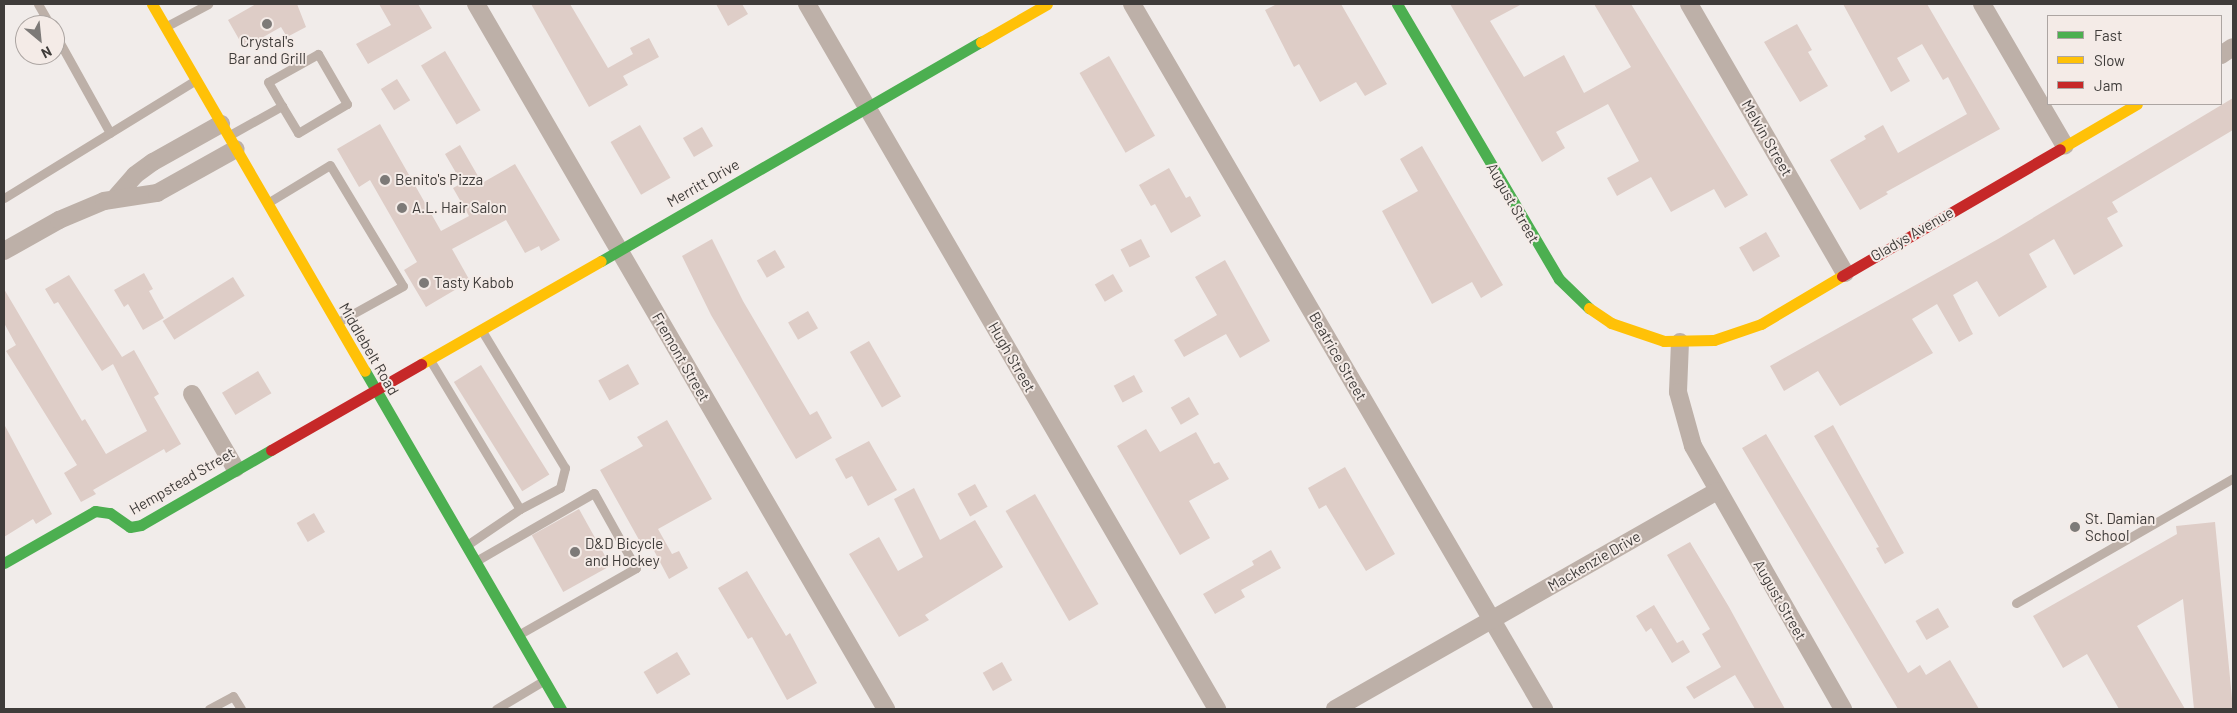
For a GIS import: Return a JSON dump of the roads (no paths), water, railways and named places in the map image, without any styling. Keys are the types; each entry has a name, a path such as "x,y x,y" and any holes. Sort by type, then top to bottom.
{"street":[{"name":"Middlebelt Road","path":"152,4 561,709"},
{"name":"Fremont Street","path":"476,4 886,709"},
{"name":"Hugh Street","path":"807,4 1217,709"},
{"name":"Merritt Drive","path":"374,388 1047,4"},
{"name":"Beatrice Street","path":"1132,4 1544,709"},
{"name":"August Street","path":"1398,4 1559,279 1580,302 1611,323 1646,337 1680,342"},
{"name":"Melvin Street","path":"1689,4 1845,273"},
{"path":"1982,4 2065,146"},
{"path":"2222,54 2233,47"},
{"name":"Gladys Avenue","path":"1680,342 1723,338 1761,324 1845,273 2135,105"},
{"path":"4,252 59,220 116,197 135,175 147,166 228,136"},
{"path":"116,197 134,199 157,193 228,136"},
{"path":"1680,342 1677,373 1682,416 1692,446 1717,491"},
{"name":"Hempstead Street","path":"4,563 95,511 110,513 130,527 141,524 374,388"},
{"path":"192,394 235,468"},
{"name":"Mackenzie Drive","path":"1335,709 1717,491"},
{"name":"August Street","path":"1717,491 1843,709"}],"lane":[{"path":"38,4 44,15"},
{"path":"165,27 208,4"},
{"path":"65,52 110,133"},
{"path":"318,54 347,104 298,133 282,106 268,82 318,54"},
{"path":"4,198 196,80"},
{"path":"228,136 282,106"},
{"path":"267,204 330,164 403,286 336,323"},
{"path":"465,546 520,509 560,488 564,468 480,328"},
{"path":"428,357 520,509"},
{"path":"2016,603 2233,478"},
{"path":"474,562 594,493 636,568 517,636"},
{"path":"496,709 544,681"},
{"path":"209,709 233,696 241,709"}],"place":[{"name":"Crystal's Bar and Grill","path":"267,24"},
{"name":"Benito's Pizza","path":"385,180"},
{"name":"A.L. Hair Salon","path":"402,208"},
{"name":"Tasty Kabob","path":"424,283"},
{"name":"St. Damian School","path":"2075,527"},
{"name":"D&D Bicycle and Hockey","path":"575,552"}]}
